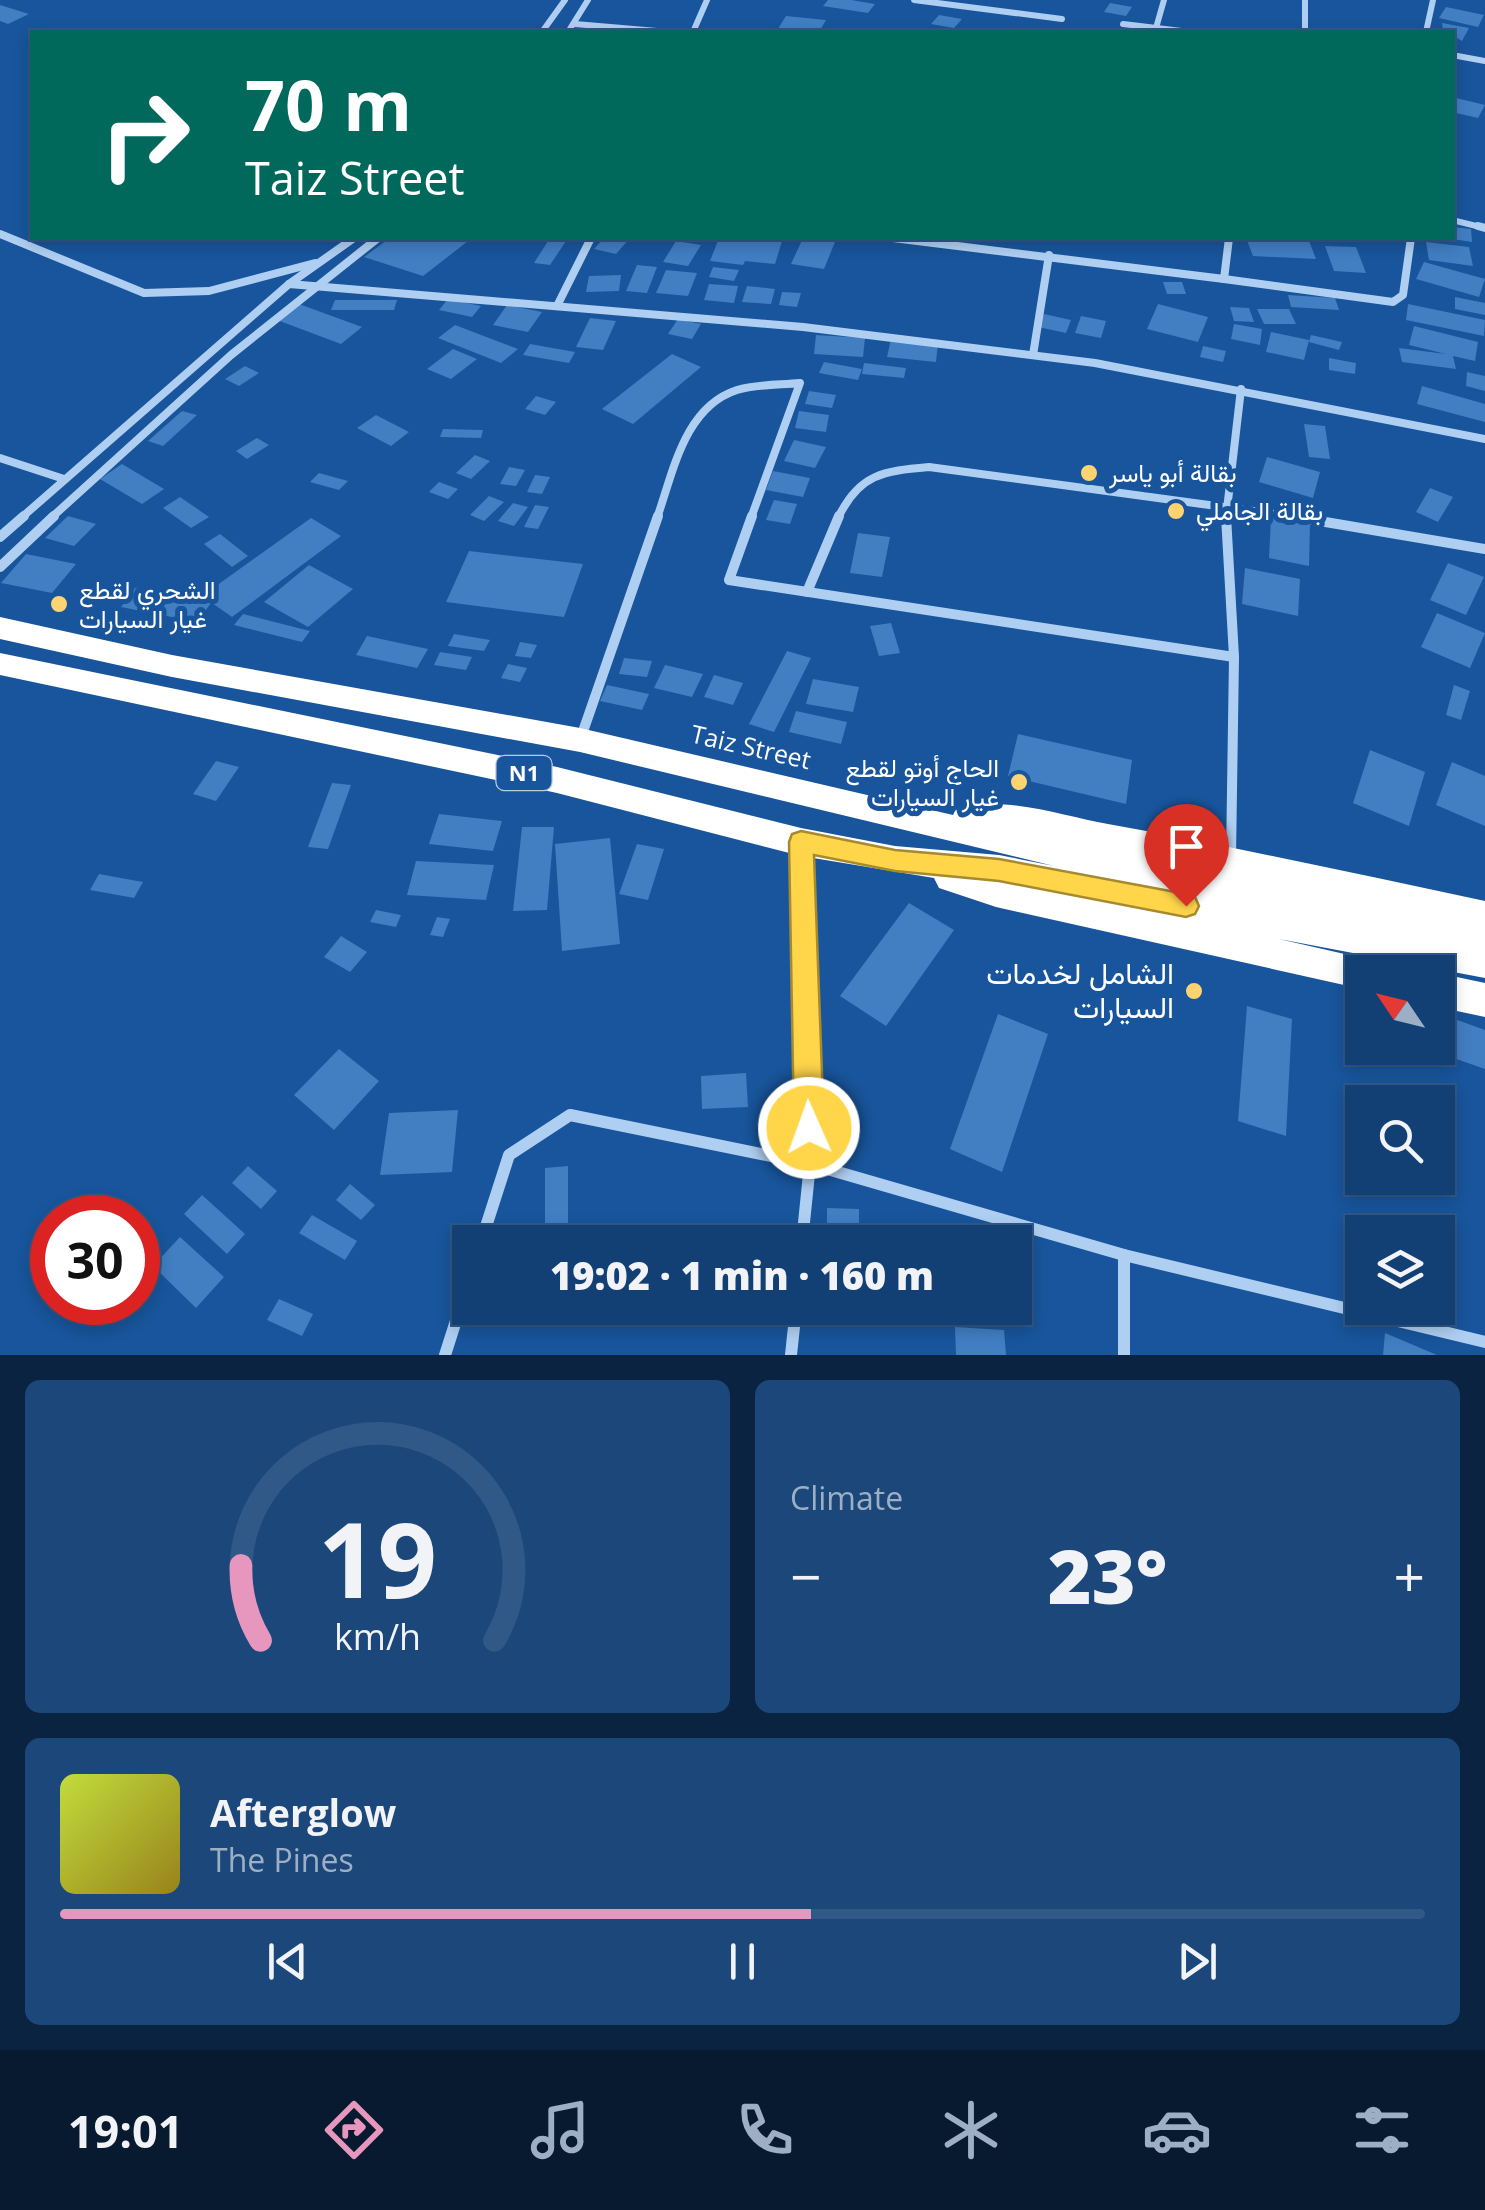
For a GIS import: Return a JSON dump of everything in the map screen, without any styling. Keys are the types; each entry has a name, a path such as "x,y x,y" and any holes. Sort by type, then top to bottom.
{"highway":[{"name":"Taiz Street","path":"0,628 172,666 580,740 1007,842 1485,937"},
{"name":"N1","path":"0,664 557,780 801,842 895,860 999,870 1485,962"},
{"path":"151,694 172,666"},
{"name":"N1","path":"910,818 1008,820 1485,916"},
{"name":"N1","path":"895,860 996,892 1345,969"},
{"path":"1455,994 1485,1000"}],"street":[{"path":"543,30 565,0"},
{"path":"570,30 588,0"},
{"path":"693,30 707,0"},
{"path":"914,0 1062,18"},
{"path":"1156,28 1164,0"},
{"path":"1305,0 1305,30"},
{"path":"1426,30 1433,0"},
{"path":"575,24 646,30"},
{"path":"1123,24 1173,30"},
{"path":"1455,56 1485,61"},
{"path":"1455,221 1485,228"},
{"path":"0,234 144,293 164,296 202,292 321,261"},
{"path":"0,537 289,284 351,240"},
{"path":"0,567 119,455 310,286 375,240"},
{"path":"557,306 590,240"},
{"path":"909,240 1393,302 1403,295 1410,240"},
{"path":"1224,280 1229,240"},
{"path":"1033,355 1049,256"},
{"path":"289,284 803,326 1033,355 1241,389 1485,438"},
{"path":"580,740 688,430 705,407 729,390 800,383 729,580 1234,657"},
{"path":"1231,862 1234,657 1225,505 1241,389"},
{"path":"0,458 64,480"},
{"path":"806,592 854,490 876,477 902,469 929,468 1225,505 1485,550"},
{"path":"801,842 810,1164 804,1225"},
{"path":"486,1225 509,1155 570,1116 810,1164 1124,1255 1485,1342"},
{"path":"1124,1255 1124,1355"},
{"path":"445,1355 455,1325"},
{"path":"791,1355 794,1325"}],"building":[{"path":"828,0 875,4 868,13 823,6"},
{"path":"1110,3 1132,7 1126,16 1104,12"},
{"path":"0,5 29,14 8,24 0,21"},
{"path":"1446,7 1484,15 1478,27 1439,18"},
{"path":"939,15 962,19 954,28 931,24"},
{"path":"786,16 826,20 820,30 777,30"},
{"path":"1442,23 1469,28 1462,41 1455,37 1455,30 1443,30"},
{"path":"1455,98 1485,105 1478,118 1455,113"},
{"path":"1455,227 1471,229 1472,242 1455,239"},
{"path":"387,240 469,240 423,276 364,257"},
{"path":"549,240 566,241 550,265 534,263"},
{"path":"602,240 628,240 616,254 594,249"},
{"path":"718,240 782,240 775,264 710,261"},
{"path":"802,240 835,242 824,269 791,264"},
{"path":"1247,240 1309,240 1316,259 1253,256"},
{"path":"676,241 701,245 688,266 663,262"},
{"path":"1426,242 1469,247 1473,266 1429,260"},
{"path":"1325,246 1356,247 1366,273 1334,271"},
{"path":"1424,262 1485,279 1479,297 1416,279"},
{"path":"637,265 657,267 647,293 626,291"},
{"path":"713,267 739,270 734,281 709,277"},
{"path":"666,270 697,273 688,296 656,293"},
{"path":"621,275 619,291 586,292 589,276"},
{"path":"1163,282 1182,282 1186,294 1167,294"},
{"path":"709,284 738,286 734,303 704,300"},
{"path":"747,286 775,289 771,304 742,302"},
{"path":"782,292 801,293 797,307 779,305"},
{"path":"1288,295 1335,298 1339,310 1291,307"},
{"path":"1455,297 1485,303 1485,315 1455,309"},
{"path":"448,299 481,306 472,317 439,310"},
{"path":"335,300 397,300 394,310 331,310"},
{"path":"299,304 362,327 341,344 277,320"},
{"path":"1158,304 1208,317 1198,342 1147,329"},
{"path":"1408,304 1485,320 1484,336 1406,320"},
{"path":"507,305 542,312 528,332 493,325"},
{"path":"1230,307 1249,308 1254,322 1234,321"},
{"path":"1257,309 1289,309 1296,324 1264,324"},
{"path":"1044,314 1071,320 1066,333 1038,327"},
{"path":"1081,316 1106,321 1101,338 1075,333"},
{"path":"590,318 616,321 603,350 576,347"},
{"path":"678,319 701,324 692,339 668,334"},
{"path":"1234,324 1262,329 1260,345 1231,339"},
{"path":"455,325 518,349 501,363 438,338"},
{"path":"1414,326 1478,342 1475,361 1453,356 1456,369 1402,362 1399,348 1446,354 1409,345"},
{"path":"1271,332 1309,340 1304,360 1266,352"},
{"path":"816,335 865,338 863,357 814,354"},
{"path":"1311,335 1342,342 1339,350 1309,342"},
{"path":"891,339 938,343 936,362 887,357"},
{"path":"530,344 575,352 569,363 523,355"},
{"path":"1203,346 1226,351 1223,362 1200,357"},
{"path":"453,349 477,359 451,379 427,369"},
{"path":"672,354 701,367 633,424 602,409"},
{"path":"1329,358 1356,363 1355,374 1329,370"},
{"path":"824,362 862,369 858,380 819,373"},
{"path":"864,363 906,368 904,378 862,374"},
{"path":"245,366 259,373 239,386 225,379"},
{"path":"1467,372 1485,376 1485,391 1466,386"},
{"path":"1422,386 1485,404 1485,422 1417,404"},
{"path":"809,391 836,395 832,408 805,404"},
{"path":"536,396 556,402 545,415 525,409"},
{"path":"182,411 197,415 163,446 148,441"},
{"path":"799,411 829,415 826,432 795,428"},
{"path":"376,415 409,432 391,446 357,428"},
{"path":"1304,424 1325,426 1330,459 1309,457"},
{"path":"443,429 483,430 481,438 440,437"},
{"path":"257,438 269,445 247,459 236,451"},
{"path":"794,440 826,447 815,468 784,461"},
{"path":"475,455 490,461 471,479 456,473"},
{"path":"1267,457 1320,472 1313,498 1259,482"},
{"path":"122,464 164,489 142,504 100,479"},
{"path":"509,467 525,470 516,486 500,484"},
{"path":"773,471 810,478 803,497 766,490"},
{"path":"319,473 348,481 339,490 310,482"},
{"path":"535,475 550,477 542,494 527,492"},
{"path":"439,482 458,489 448,499 429,492"},
{"path":"1430,488 1453,497 1438,522 1416,512"},
{"path":"489,496 504,502 484,521 470,515"},
{"path":"180,497 209,517 191,528 163,508"},
{"path":"774,500 797,504 790,524 766,520"},
{"path":"513,503 528,507 514,526 498,521"},
{"path":"535,505 549,507 538,529 524,527"},
{"path":"68,516 96,524 74,546 45,538"},
{"path":"311,518 341,536 232,617 202,596"},
{"path":"1271,518 1310,525 1309,566 1269,558"},
{"path":"858,533 890,537 882,577 850,573"},
{"path":"220,534 248,556 232,567 204,544"},
{"path":"469,551 583,564 564,617 446,602"},
{"path":"26,554 76,564 52,593 1,583"},
{"path":"1448,563 1484,577 1466,615 1430,600"},
{"path":"309,565 353,589 308,627 264,602"},
{"path":"1245,568 1300,579 1298,616 1242,604"},
{"path":"135,588 211,603 197,622 121,607"},
{"path":"1437,613 1485,633 1470,668 1421,647"},
{"path":"243,614 310,631 302,642 234,625"},
{"path":"891,623 900,653 879,656 870,626"},
{"path":"454,634 490,640 484,651 448,646"},
{"path":"367,636 428,649 417,668 356,655"},
{"path":"520,642 537,645 531,658 515,656"},
{"path":"787,651 811,658 774,732 749,724"},
{"path":"440,652 472,657 466,670 434,665"},
{"path":"624,658 652,661 647,677 619,674"},
{"path":"508,664 527,668 520,682 501,678"},
{"path":"665,665 703,674 692,697 654,688"},
{"path":"714,675 743,683 733,705 704,697"},
{"path":"813,679 859,687 853,712 806,704"},
{"path":"607,685 649,694 642,710 600,701"},
{"path":"1454,685 1470,691 1461,720 1446,715"},
{"path":"796,711 847,722 841,744 789,732"},
{"path":"1018,734 1132,760 1126,804 1008,776"},
{"path":"1370,750 1425,772 1409,826 1353,803"},
{"path":"216,761 239,767 216,801 193,794"},
{"path":"1452,762 1485,776 1485,826 1436,805"},
{"path":"332,783 351,785 328,849 308,847"},
{"path":"439,814 502,821 493,851 429,844"},
{"path":"522,827 554,827 547,910 513,911"},
{"path":"610,838 620,944 562,951 555,844"},
{"path":"637,844 664,849 648,900 619,894"},
{"path":"416,861 494,865 486,900 407,895"},
{"path":"99,874 143,882 134,898 90,890"},
{"path":"909,903 954,930 886,1026 840,996"},
{"path":"376,910 401,915 396,927 370,922"},
{"path":"437,917 450,919 443,937 430,935"},
{"path":"341,936 367,952 350,972 324,957"},
{"path":"1247,1006 1292,1019 1286,1136 1238,1121"},
{"path":"998,1014 1048,1034 1002,1172 950,1149"},
{"path":"1455,1019 1485,1030 1485,1069 1455,1058"},
{"path":"339,1049 379,1081 334,1130 294,1095"},
{"path":"746,1073 748,1107 702,1109 701,1076"},
{"path":"458,1110 452,1172 380,1175 389,1113"},
{"path":"248,1166 277,1191 261,1209 232,1183"},
{"path":"568,1166 568,1225 545,1225 545,1168"},
{"path":"350,1184 375,1205 361,1220 336,1200"},
{"path":"202,1195 245,1234 227,1254 184,1214"},
{"path":"827,1208 859,1209 859,1225 827,1225"},
{"path":"312,1215 357,1241 345,1260 299,1233"},
{"path":"180,1237 224,1277 196,1308 160,1273 160,1258"},
{"path":"279,1299 313,1314 302,1336 267,1320"},
{"path":"955,1327 1004,1330 1006,1355 956,1355"},
{"path":"1385,1333 1437,1355 1383,1355"}],"place":[{"name":"بقالة أبو ياسر","path":"1089,473"},
{"name":"بقالة الجاملي","path":"1176,511"},
{"name":"الشحري لقطع غيار السيارات","path":"59,604"},
{"name":"الحاج أوتو لقطع غيار السيارات","path":"1019,782"},
{"name":"الشامل لخدمات السيارات","path":"1194,991"}],"route":[{"path":"809,1128 801,842 895,860 999,870 1186,906"}]}
